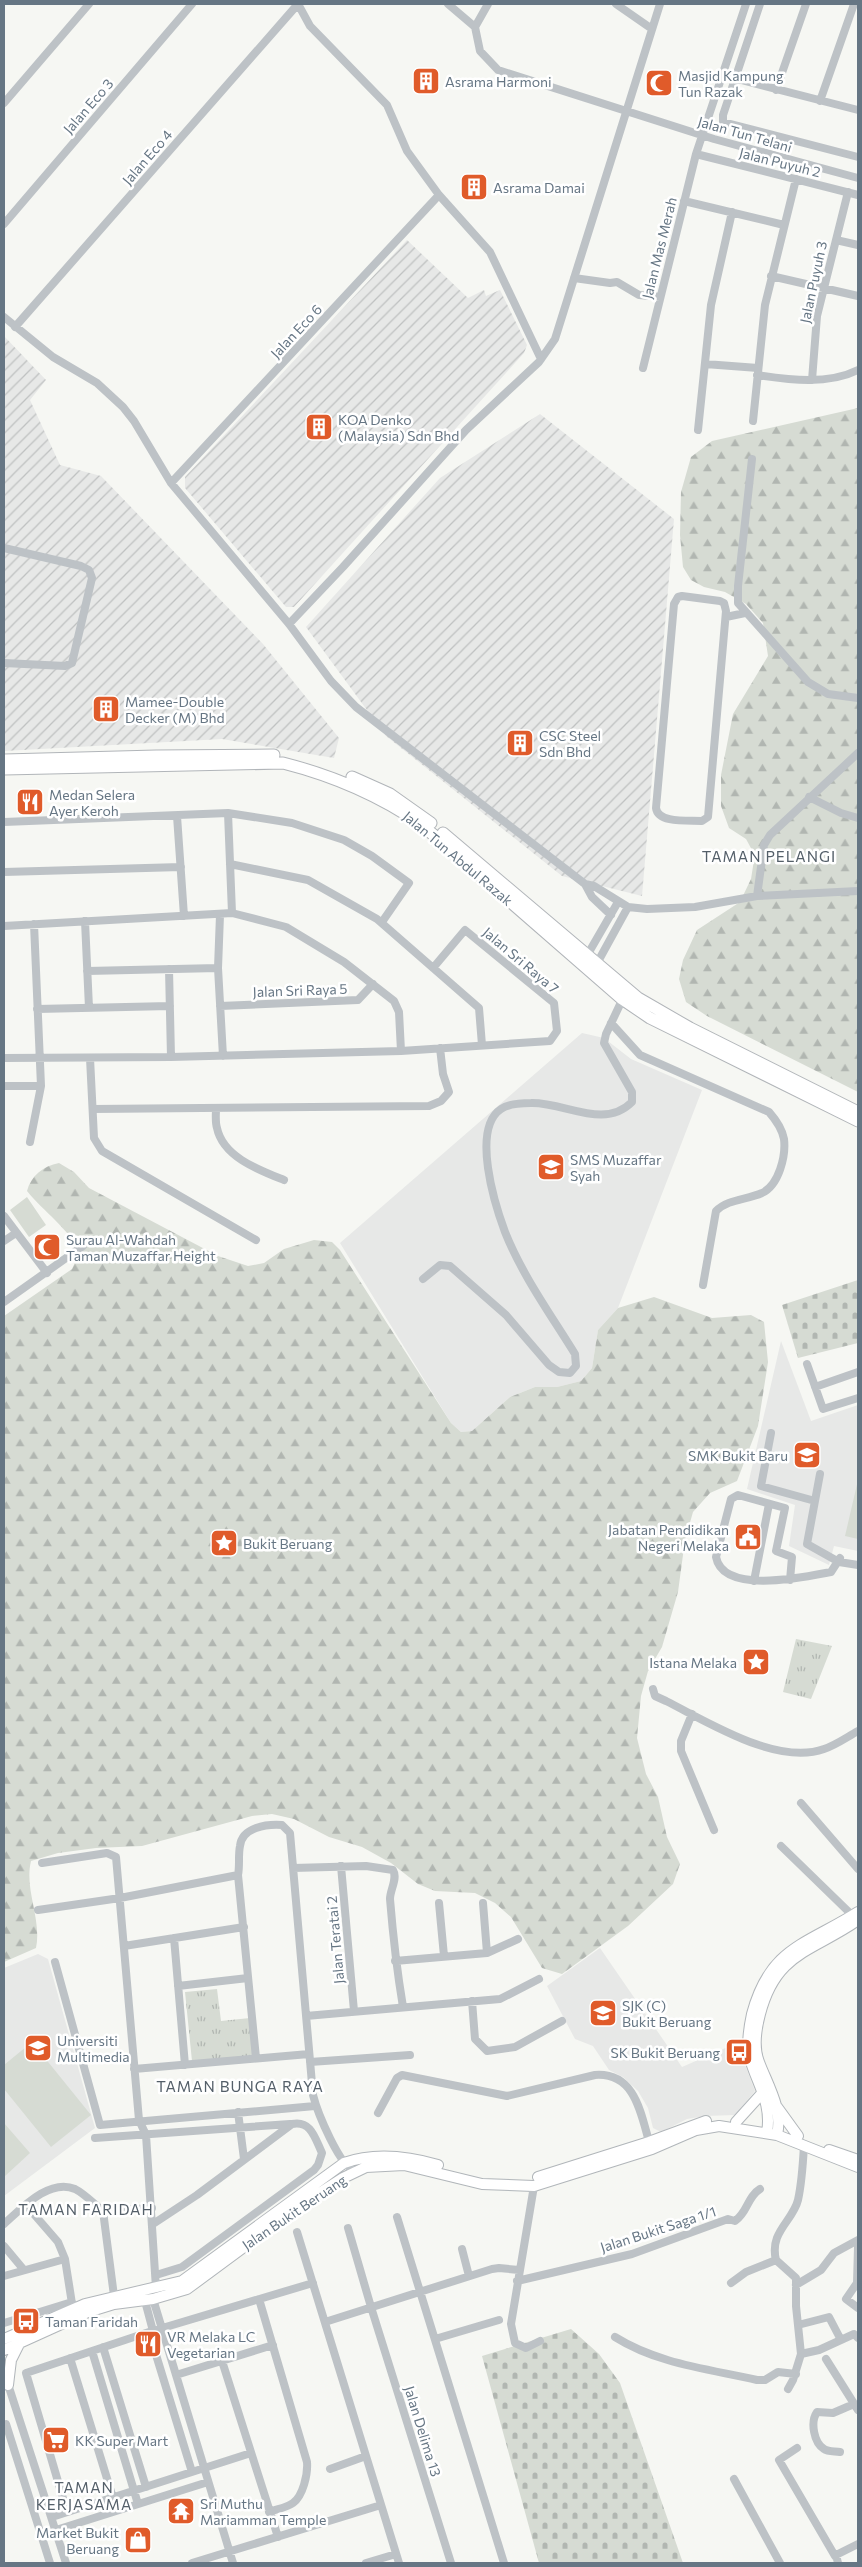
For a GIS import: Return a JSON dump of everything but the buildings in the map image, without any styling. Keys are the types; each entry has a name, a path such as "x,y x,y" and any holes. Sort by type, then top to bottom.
{"highway":[{"name":"Jalan Tun Abdul Razak","path":"4,760 243,754 283,756 315,763 375,786 407,804 650,1018 858,1121"},
{"name":"Jalan Tun Abdul Razak","path":"4,769 275,763 313,770 376,796 422,825 585,960"},
{"name":"Jalan Tun Abdul Razak","path":"625,994 858,1112"}],"main road":[{"path":"773,2131 764,2091 748,2051 750,2022 764,1981 781,1958 856,1916"},
{"path":"801,2140 777,2107 757,2056 757,2023 767,1990 776,1974 788,1961 856,1916"},
{"path":"736,2122 764,2091"},
{"path":"773,2131 777,2107"},
{"name":"Jalan Bukit Beruang","path":"4,2339 73,2306 182,2281 344,2163 372,2156 388,2156 428,2162 484,2178 533,2179 650,2146 699,2122 718,2120 736,2122 773,2131 858,2160"},
{"name":"Jalan Bukit Beruang","path":"4,2350 88,2312 114,2304 149,2300 187,2288 301,2205 343,2178 366,2167 404,2166 482,2184 534,2186 707,2127 735,2127 773,2131"},
{"name":"Jalan Bukit Beruang","path":"801,2140 842,2163 858,2168"},
{"path":"6,2382 11,2360 19,2344"}],"street":[{"path":"4,103 89,4"},
{"name":"Jalan Eco 3","path":"4,224 192,4"},
{"path":"298,4 310,26 387,105 407,151 439,195 490,252 541,359"},
{"name":"Jalan Eco 4","path":"16,327 298,4"},
{"path":"448,4 474,27 488,4"},
{"path":"616,4 652,29"},
{"path":"289,624 466,430 541,359 555,339 660,4"},
{"name":"Jalan Mas Merah","path":"643,368 696,154 746,4"},
{"path":"760,4 723,115 726,124 858,157"},
{"path":"776,90 806,4"},
{"path":"820,101 854,4"},
{"name":"Jalan Tun Telani","path":"474,27 480,52 498,70 702,135 858,178"},
{"path":"722,74 776,90 858,110"},
{"name":"Jalan Puyuh 2","path":"696,154 858,195"},
{"path":"753,421 765,305 796,179"},
{"name":"Jalan Puyuh 3","path":"812,380 817,316 848,192"},
{"name":"Jalan Eco 6","path":"171,483 439,195"},
{"path":"684,201 784,225"},
{"path":"698,430 714,292 732,212"},
{"path":"836,240 858,245"},
{"path":"771,276 858,296"},
{"path":"574,278 610,284 617,282 639,294 660,297"},
{"path":"4,317 53,356 83,374 110,394 134,422 171,483 289,624 331,681 356,707 585,884 592,896 612,915"},
{"path":"705,364 758,371 786,379 812,380 846,375 858,370"},
{"path":"752,460 737,592 743,610 808,682 818,690 828,694 858,698"},
{"path":"4,548 81,566 89,570 92,578 72,663 65,666 4,663"},
{"path":"682,596 720,601 724,603 726,614 708,817 702,821 662,818 656,813 656,808 674,604 682,596"},
{"path":"726,614 743,610"},
{"path":"757,896 764,845 770,835 858,753"},
{"path":"809,797 841,813 858,818"},
{"path":"228,814 232,913"},
{"path":"4,822 228,814 292,823 344,840 372,856 409,883 382,922"},
{"path":"177,816 184,916"},
{"path":"4,1058 223,1056 401,1051 482,1046 479,1008 382,922 308,880 230,864"},
{"path":"4,872 181,867"},
{"path":"585,884 594,886 628,907 669,910 757,896 858,891"},
{"path":"585,960 618,902"},
{"path":"594,969 628,907"},
{"path":"4,926 232,913 295,932 344,962 394,1001 399,1012 401,1051"},
{"path":"220,914 218,968 223,1056"},
{"path":"84,921 90,1008"},
{"path":"30,1142 41,1086 34,924"},
{"name":"Jalan Sri Raya 7","path":"433,968 464,930 554,1003 556,1032 550,1041 482,1046"},
{"path":"87,971 218,968"},
{"path":"169,970 171,1057"},
{"name":"Jalan Sri Raya 5","path":"220,1006 358,1000 373,984"},
{"path":"423,1279 440,1265 450,1266 506,1314 549,1365 559,1372 570,1373 576,1366 575,1354 528,1277 505,1232 489,1178 486,1144 491,1120 501,1109 513,1105 532,1103 602,1115 623,1110 632,1102 632,1092 605,1048 604,1038 625,994"},
{"path":"37,1009 170,1006"},
{"path":"611,1023 640,1055 769,1112 781,1129 784,1138 782,1161 769,1188 762,1193 727,1203 716,1211 703,1285"},
{"path":"92,1109 430,1106 441,1101 449,1092 443,1074 440,1048"},
{"path":"90,1058 94,1138 102,1151 256,1240"},
{"path":"4,1086 41,1086"},
{"path":"216,1108 216,1127 224,1145 256,1169 284,1180"},
{"path":"4,1216 47,1273"},
{"path":"4,1241 16,1233"},
{"path":"4,1302 83,1246"},
{"path":"807,1364 823,1409 858,1398"},
{"path":"815,1387 858,1372"},
{"path":"771,1433 761,1486 815,1501"},
{"path":"820,1474 807,1544 837,1559 858,1565"},
{"path":"790,1580 792,1557 776,1551 785,1508 738,1495 734,1496 731,1499 716,1557 718,1565 727,1573 754,1581 790,1580 831,1572 837,1559"},
{"path":"754,1581 770,1504"},
{"path":"837,1559 858,1561"},
{"path":"653,1689 655,1696 692,1714 760,1746 786,1753 823,1749 858,1730"},
{"path":"692,1714 682,1741 681,1752 714,1830"},
{"path":"801,1803 858,1869"},
{"path":"256,2058 238,1874 241,1840 248,1832 268,1826 282,1825 288,1829 293,1868 309,2058 315,2106 344,2163 346,2171 343,2178"},
{"path":"781,1846 856,1916"},
{"path":"42,1863 107,1853 114,1854 116,1857 139,2120 146,2135 156,2288"},
{"path":"293,1868 341,1866 383,1867 393,1870 396,1874 390,1894 396,1961 403,2007"},
{"name":"Jalan Teratai 2","path":"341,1866 354,2011"},
{"path":"38,1910 120,1898 238,1874"},
{"path":"439,1903 444,1956"},
{"path":"483,1903 488,1953"},
{"path":"124,1946 244,1927"},
{"path":"174,1938 185,2065"},
{"path":"396,1961 488,1953 518,1938"},
{"path":"54,1962 100,2126 139,2120 315,2106"},
{"path":"178,1986 248,1978"},
{"path":"306,2016 500,1999 539,1979"},
{"path":"472,2002 474,2039 487,2051 515,2047 562,2021"},
{"path":"134,2069 256,2058 410,2055"},
{"path":"378,2113 397,2078 402,2075 501,2096 595,2075 611,2076 627,2086 636,2096 650,2146"},
{"path":"238,2112 244,2159"},
{"path":"153,2224 292,2124"},
{"path":"95,2138 305,2124 310,2128 322,2153 318,2165 182,2267 156,2275"},
{"path":"776,2260 780,2231 793,2212 798,2200 801,2140"},
{"path":"344,2163 351,2170 356,2171"},
{"path":"534,2186 511,2313 515,2343 526,2348 540,2341"},
{"path":"4,2224 26,2204 52,2189 70,2188 77,2190 103,2212 114,2296"},
{"name":"Jalan Bukit Saga 1/1","path":"517,2281 632,2254 728,2219 735,2221 744,2215 752,2194 760,2189"},
{"path":"4,2323 73,2306 65,2260 58,2242 26,2204"},
{"path":"103,2212 152,2208"},
{"path":"398,2217 504,2563"},
{"name":"Jalan Delima 13","path":"348,2228 451,2563"},
{"path":"297,2232 399,2563"},
{"path":"796,2285 821,2270 834,2253 858,2240"},
{"path":"4,2246 24,2270"},
{"path":"858,2247 857,2283 846,2299 858,2308"},
{"path":"462,2249 468,2276"},
{"path":"4,2276 65,2260"},
{"path":"731,2283 746,2272 776,2260"},
{"path":"776,2260 796,2278 801,2354 796,2374 788,2389"},
{"path":"325,2322 468,2276 500,2268 519,2270"},
{"path":"67,2512 26,2373 151,2331 313,2284"},
{"path":"259,2299 308,2468 298,2499 291,2505 270,2512"},
{"path":"149,2300 162,2328 233,2563"},
{"path":"149,2300 151,2331 192,2472"},
{"path":"798,2325 829,2318 841,2340"},
{"path":"435,2339 499,2320"},
{"path":"801,2354 819,2350 858,2335"},
{"path":"615,2337 652,2355 675,2363 757,2380 765,2380 778,2372 796,2374"},
{"path":"176,2376 273,2345"},
{"path":"103,2347 146,2487"},
{"path":"92,2351 138,2504"},
{"path":"70,2358 113,2498"},
{"path":"826,2359 857,2407 833,2413 817,2412 815,2416 814,2429 818,2443 827,2450 840,2452"},
{"path":"222,2361 278,2537"},
{"path":"4,2372 66,2563"},
{"path":"20,2420 5,2424 50,2563"},
{"path":"797,2448 779,2460 836,2560 858,2544"},
{"path":"52,2517 251,2453"},
{"path":"330,2469 366,2456"},
{"path":"734,2479 780,2563"},
{"path":"56,2530 208,2482"},
{"path":"192,2563 381,2505"},
{"path":"366,2563 396,2554"}],"shaded area":[{"path":"407,240 468,298 484,290 486,296 500,290 527,345 524,353 294,607 286,607 185,488 185,477"},
{"path":"4,336 46,380 30,400 60,465 101,476 263,644 339,738 334,758 222,739 4,751"},
{"path":"540,414 674,519 642,896 562,876 386,736 306,627 440,478"},
{"name":"SMS Muzaffar Syah","path":"582,1033 604,1038 631,1059 702,1090 618,1308 598,1330 592,1368 581,1381 557,1387 535,1387 510,1397 472,1431 461,1432 451,1423 340,1243"},
{"name":"SMK Bukit Baru","path":"781,1341 811,1421 858,1405 858,1551 834,1546 829,1565 789,1546 795,1505 747,1489"},
{"name":"SJK (C) Bukit Beruang","path":"600,1948 682,2067 730,2046 742,2057 755,2091 735,2115 687,2119 661,2132 653,2128 648,2108 638,2091 623,2077 609,2070 593,2046 575,2039 547,1986"},
{"name":"Universiti Multimedia","path":"38,1954 48,1959 95,2128 4,2196 4,1968"}],"green space":[{"path":"858,408 858,1092 707,1016 686,1002 679,979 683,960 697,930 740,902 751,879 754,860 752,850 746,839 729,828 721,806 721,775 733,714 768,656 763,623 746,604 725,592 704,587 691,580 683,567 680,535 681,492 691,457 712,441"},
{"path":"59,1163 74,1172 89,1188 218,1256 248,1266 264,1263 284,1249 314,1240 332,1242 340,1250 451,1423 461,1432 472,1431 510,1397 535,1387 557,1387 581,1381 592,1368 598,1330 618,1308 654,1297 712,1318 751,1315 764,1322 768,1362 758,1426 737,1481 710,1493 693,1512 685,1540 678,1592 662,1647 648,1671 641,1696 637,1738 646,1774 658,1797 667,1837 680,1864 673,1884 628,1926 562,1974 542,1968 511,1917 495,1903 475,1893 435,1891 418,1884 391,1863 362,1847 329,1837 294,1819 272,1814 252,1816 142,1846 96,1848 58,1853 31,1861 29,1872 37,1926 36,1948 4,1962 4,1316 72,1269 80,1252 63,1228 27,1191 31,1181 38,1172"},
{"path":"27,1197 46,1225 29,1237 10,1210"},
{"path":"858,1280 858,1343 798,1358 782,1305"},
{"path":"858,1480 858,1539 845,1536"},
{"path":"796,1639 832,1646 811,1699 783,1692"},
{"path":"217,1989 221,2021 250,2018 253,2056 192,2061 185,1992"},
{"path":"32,2042 91,2115 51,2147 4,2089 4,2065"},
{"path":"4,2123 30,2153 4,2177"},
{"path":"571,2329 599,2354 620,2383 683,2563 539,2563 482,2356"}],"place":[{"name":"Asrama Harmoni","path":"426,81"},
{"name":"Masjid Kampung Tun Razak","path":"659,83"},
{"name":"Asrama Damai","path":"474,187"},
{"name":"KOA Denko (Malaysia) Sdn Bhd","path":"319,427"},
{"name":"Mamee-Double Decker (M) Bhd","path":"106,709"},
{"name":"CSC Steel Sdn Bhd","path":"520,743"},
{"name":"Medan Selera Ayer Keroh","path":"30,802"},
{"name":"SMS Muzaffar Syah","path":"551,1167"},
{"name":"Surau Al-Wahdah Taman Muzaffar Height","path":"47,1247"},
{"name":"SMK Bukit Baru","path":"807,1455"},
{"name":"Jabatan Pendidikan Negeri Melaka","path":"748,1537"},
{"name":"Bukit Beruang","path":"224,1543"},
{"name":"Istana Melaka","path":"756,1662"},
{"name":"SJK (C) Bukit Beruang","path":"603,2013"},
{"name":"Universiti Multimedia","path":"38,2048"},
{"name":"SK Bukit Beruang","path":"739,2052"},
{"name":"Taman Faridah","path":"26,2321"},
{"name":"VR Melaka LC Vegetarian","path":"148,2344"},
{"name":"KK Super Mart","path":"56,2440"},
{"name":"Sri Muthu Mariamman Temple","path":"181,2511"},
{"name":"Market Bukit Beruang","path":"138,2540"}],"district":[{"name":"TAMAN PELANGI","path":"769,856"},
{"name":"TAMAN BUNGA RAYA","path":"240,2086"},
{"name":"TAMAN FARIDAH","path":"86,2209"},
{"name":"TAMAN KERJASAMA","path":"84,2496"}]}
